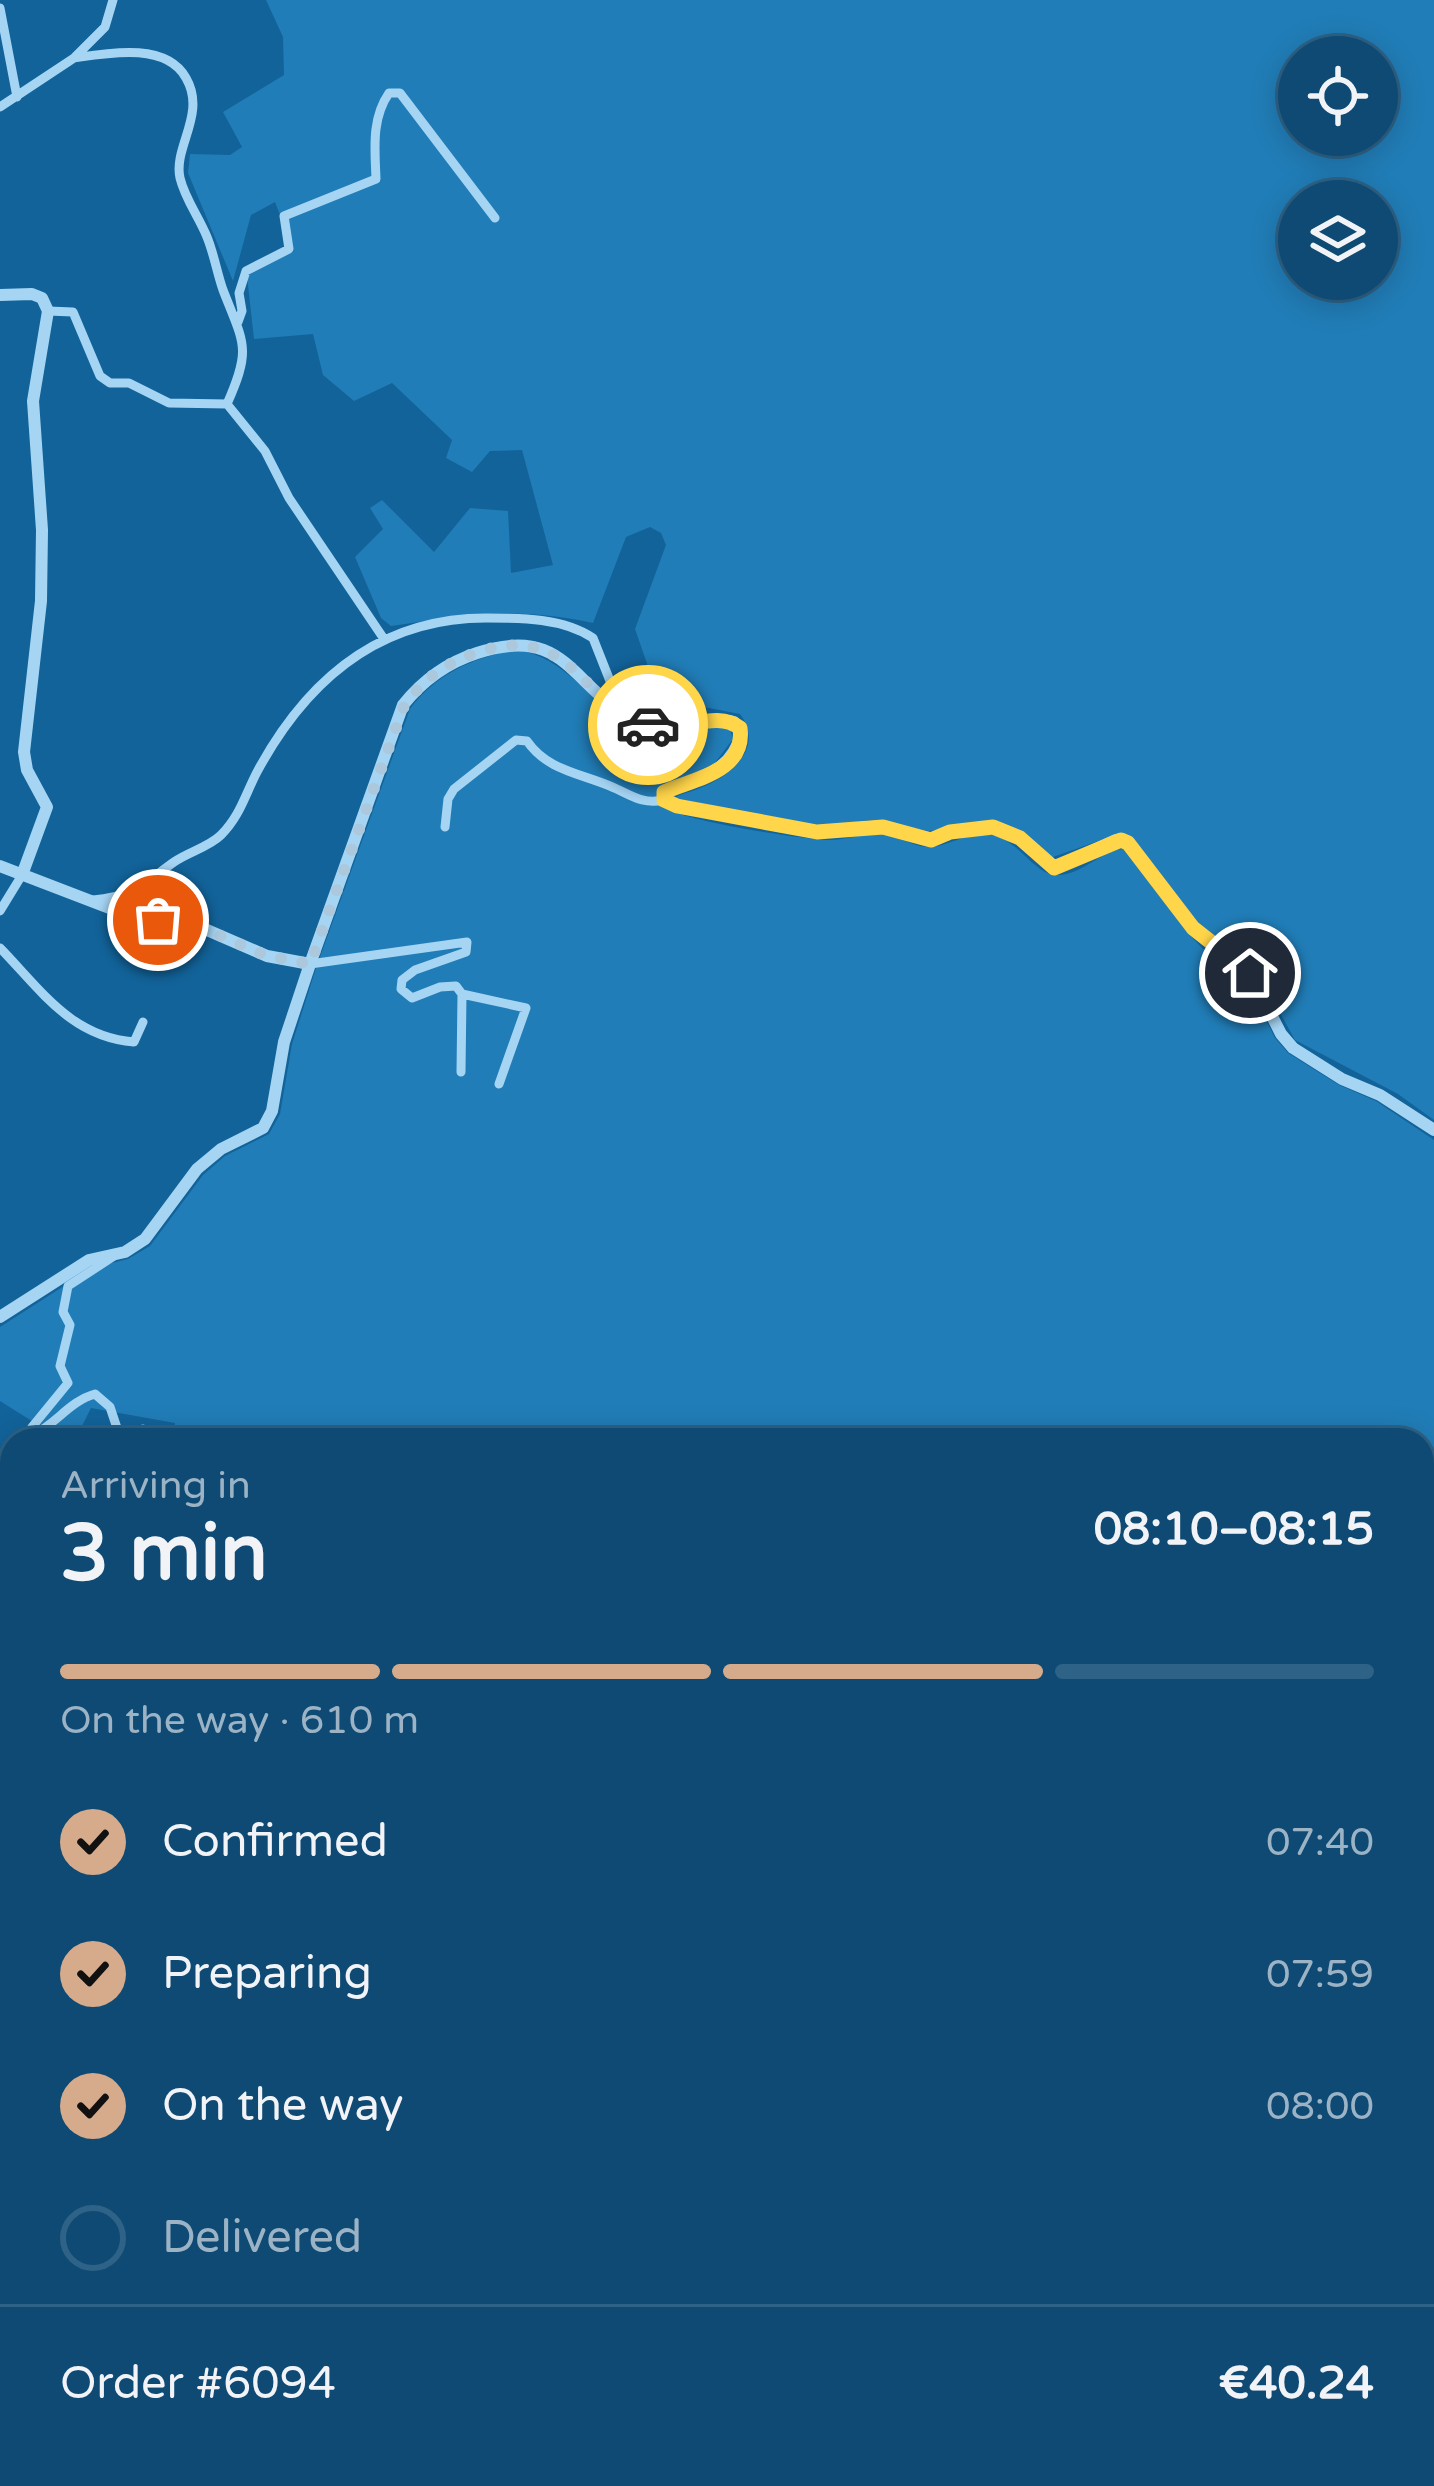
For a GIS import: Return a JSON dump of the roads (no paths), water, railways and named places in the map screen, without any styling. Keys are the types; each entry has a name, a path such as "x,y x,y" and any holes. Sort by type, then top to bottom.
{"street":[{"path":"0,106 74,58 105,27 113,0"},
{"path":"0,8 17,97"},
{"path":"74,58 114,52 161,56 186,76 193,98 192,125 178,173 242,332 243,368 227,404"},
{"path":"238,322 242,310 238,292 246,271 289,249 284,216 376,179 375,136 380,105 388,93 400,93 496,218"},
{"path":"0,295 32,294 42,298 48,310 33,401 42,530 41,602 24,752 27,770 47,807 22,875 0,911"},
{"path":"48,310 73,312 100,376 110,383 129,383 169,403 227,404"},
{"path":"227,404 265,451 289,498 384,639"},
{"path":"88,901 129,895 222,834 246,803 255,776 295,708 313,688 384,639 429,623 460,618 552,622 593,638 612,686 648,708"},
{"path":"0,1317 89,1260 145,1240 197,1169 220,1149 263,1128 272,1111 284,1042 394,724 414,692 437,671 502,645 532,644 556,654 608,702 640,722 663,728 727,720 740,728 740,741 719,770 666,790 664,800"},
{"path":"668,718 686,726"},
{"path":"445,827 454,789 516,740 527,741 550,764 612,786 633,799 664,800 735,820 829,833 883,827 931,840 950,832 993,827 1020,838 1054,868 1121,840 1207,942 1250,973 1293,1048 1434,1130"},
{"path":"0,866 117,911 207,930 267,956 310,964 466,942 466,952 415,970 401,985 407,998 440,987 456,986 462,994 461,1072"},
{"path":"0,948 75,1025 111,1040 134,1042 143,1022"},
{"path":"462,994 526,1008 499,1084"},
{"path":"32,1428 68,1383 60,1366 70,1325 63,1312 68,1286 90,1268 112,1261 115,1254"},
{"path":"44,1428 70,1406 95,1394 110,1407 117,1428"}],"tunnel":[{"path":"648,708 668,718"}]}
